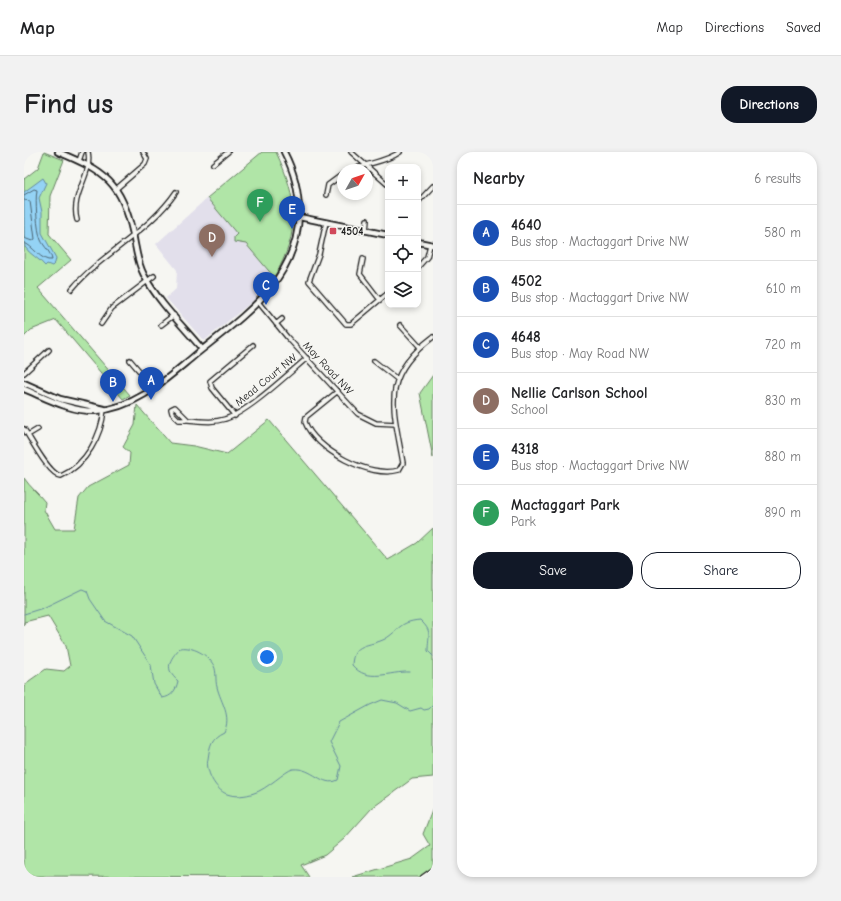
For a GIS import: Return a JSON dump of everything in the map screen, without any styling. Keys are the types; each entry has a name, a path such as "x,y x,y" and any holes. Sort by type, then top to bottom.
{"street":[{"path":"58,152 87,164 102,174 116,189 127,209 138,260 147,280 202,349"},
{"path":"79,161 82,152"},
{"path":"77,220 76,200 87,164 88,152"},
{"path":"116,189 145,164 147,159 143,152"},
{"path":"213,164 228,152"},
{"path":"24,389 68,406 89,410 104,409 129,403 154,388 258,303 275,284 288,262 295,243 299,217 296,187 284,152"},
{"path":"351,152 363,164"},
{"path":"368,164 386,160 400,152"},
{"path":"373,172 385,182"},
{"path":"326,196 328,185 337,178"},
{"path":"420,200 433,186"},
{"path":"72,289 170,201 176,192"},
{"path":"299,217 385,235"},
{"path":"366,231 368,220"},
{"path":"326,222 319,254 309,278 310,283 347,325 351,324 385,296"},
{"path":"421,243 432,245 427,257 421,264"},
{"path":"363,259 360,274 380,300"},
{"path":"102,324 112,308 154,276"},
{"name":"May Road NW","path":"258,303 354,410 365,418 381,424 396,424"},
{"path":"161,325 174,315"},
{"path":"276,324 282,319"},
{"path":"400,325 420,347"},
{"path":"338,391 307,416 305,422 321,443 342,458 368,469 390,471 399,470 403,463 393,401 397,379 404,364 433,336"},
{"path":"234,416 212,388 210,381 253,345"},
{"path":"24,372 49,350"},
{"name":"Mead Court NW","path":"188,420 175,407 171,408 172,413 179,420 217,421 234,416 307,358"},
{"path":"130,360 154,388"},
{"path":"374,361 397,379"},
{"path":"24,383 60,399 104,409"},
{"path":"24,429 46,464 56,475 60,476 80,461 91,448 102,424 104,409"},
{"path":"28,435 38,429"},
{"path":"423,877 433,870"}],"shaded area":[{"path":"207,198 274,277 254,300 204,341 166,298 176,289 177,270 156,244"}],"green space":[{"path":"44,152 64,160 50,196 49,234 71,260 38,288 130,395 123,399 56,320 31,330 24,337 24,179 38,168"},
{"path":"262,152 276,152 289,185 292,200 292,230 289,245 283,261 274,277 246,244 234,242 234,237 237,234 207,198"},
{"path":"433,375 433,458 420,393"},
{"path":"137,405 170,443 194,446 227,454 269,420 388,560 417,543 433,528 433,777 412,779 372,808 344,839 325,855 301,865 309,877 24,876 24,687 29,681 46,669 64,671 70,666 66,646 48,616 24,622 24,478 45,502 44,510 55,529 74,529 79,498 88,487 129,465 130,453 123,447 135,425"},
{"path":"433,808 433,877 352,877 412,859 430,846 423,834"}],"water":[{"path":"43,178 46,183 39,198 42,212 42,233 56,258 55,263 52,266 47,264 45,266 25,247 24,192"}],"waterway":[{"path":"24,614 43,608 82,589 87,591 90,599 105,621 132,636 151,665 154,684 162,698 171,695 176,687 178,681 171,672 170,664 180,648 190,648 208,658 215,668 217,687 227,720 224,732 216,737 212,742 207,763 208,769 215,784 223,792 230,795 237,796 259,791 293,769 306,771 322,780 332,782 338,780 341,766 329,742 339,722 382,700 397,703 410,711 421,708 424,710 429,709 433,705"},
{"path":"410,672 379,675 365,674 358,671 352,665 353,658 355,652 363,646 385,639 403,625 420,620 427,628 429,634 428,651 433,656"}],"place":[{"name":"Mactaggart Park","path":"260,222"},
{"name":"4318","path":"292,229"},
{"name":"4504","path":"333,231"},
{"name":"Nellie Carlson School","path":"212,257"},
{"name":"4648","path":"266,305"},
{"name":"4640","path":"151,400"},
{"name":"4502","path":"113,402"}]}
